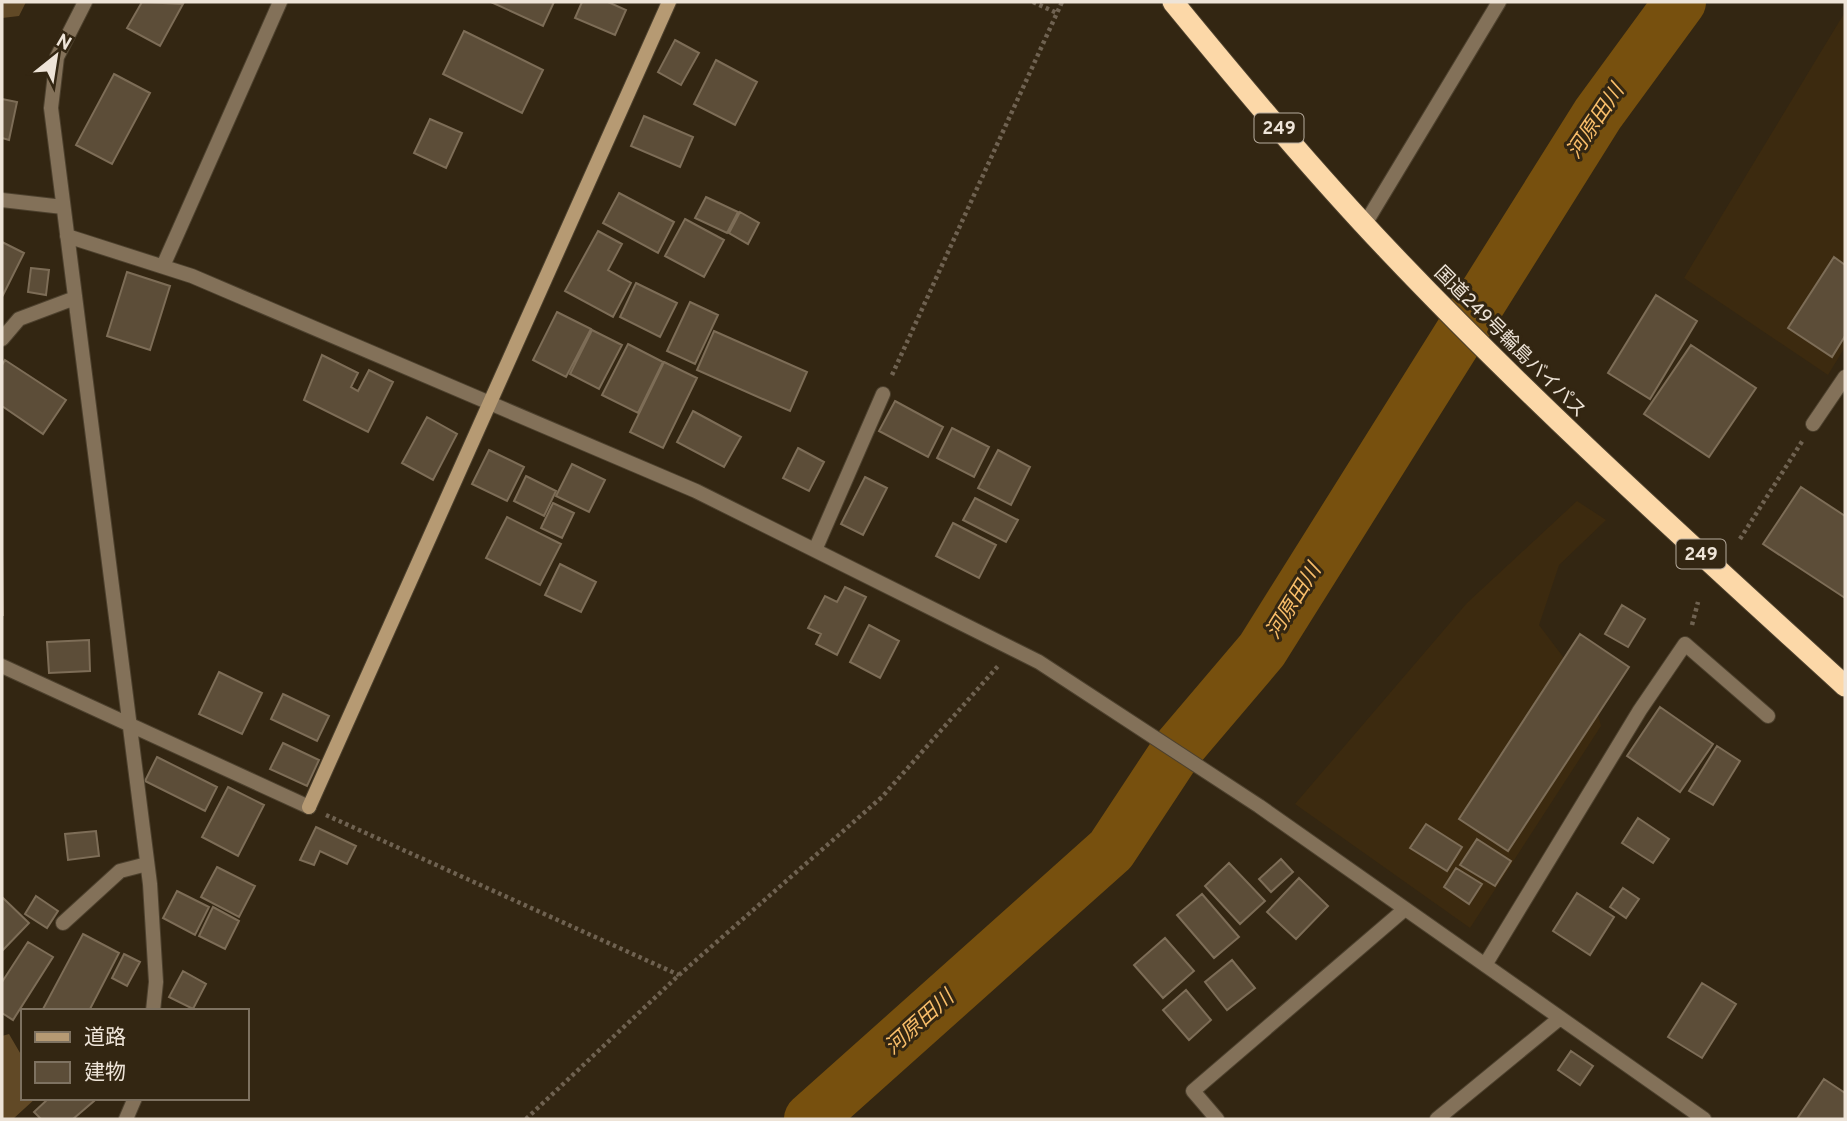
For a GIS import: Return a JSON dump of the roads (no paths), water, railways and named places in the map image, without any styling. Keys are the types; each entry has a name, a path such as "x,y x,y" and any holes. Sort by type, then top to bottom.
{"highway":[{"name":"国道249号輪島バイパス","path":"1173,2 1389,250 1558,420 1845,686"}],"street":[{"path":"85,2 57,57 51,108 147,864 156,982 153,1009"},
{"path":"163,266 280,2"},
{"path":"2,666 129,722 309,807 668,2"},
{"path":"1365,224 1499,2"},
{"path":"2,200 63,207"},
{"path":"67,236 163,266 695,491 1039,662 1259,806 1704,1119"},
{"path":"2,340 19,319 75,298"},
{"path":"1813,424 1845,377"},
{"path":"815,550 883,394"},
{"path":"1485,965 1640,710 1685,644 1768,716"},
{"path":"63,923 120,871 147,864"},
{"path":"1217,1119 1193,1091 1405,909"},
{"path":"1437,1119 1560,1018"},
{"path":"126,1119 134,1100"}],"waterway":[{"name":"河原田川","path":"810,1119 1111,850 1177,750 1262,650 1598,114 1680,2"}]}
